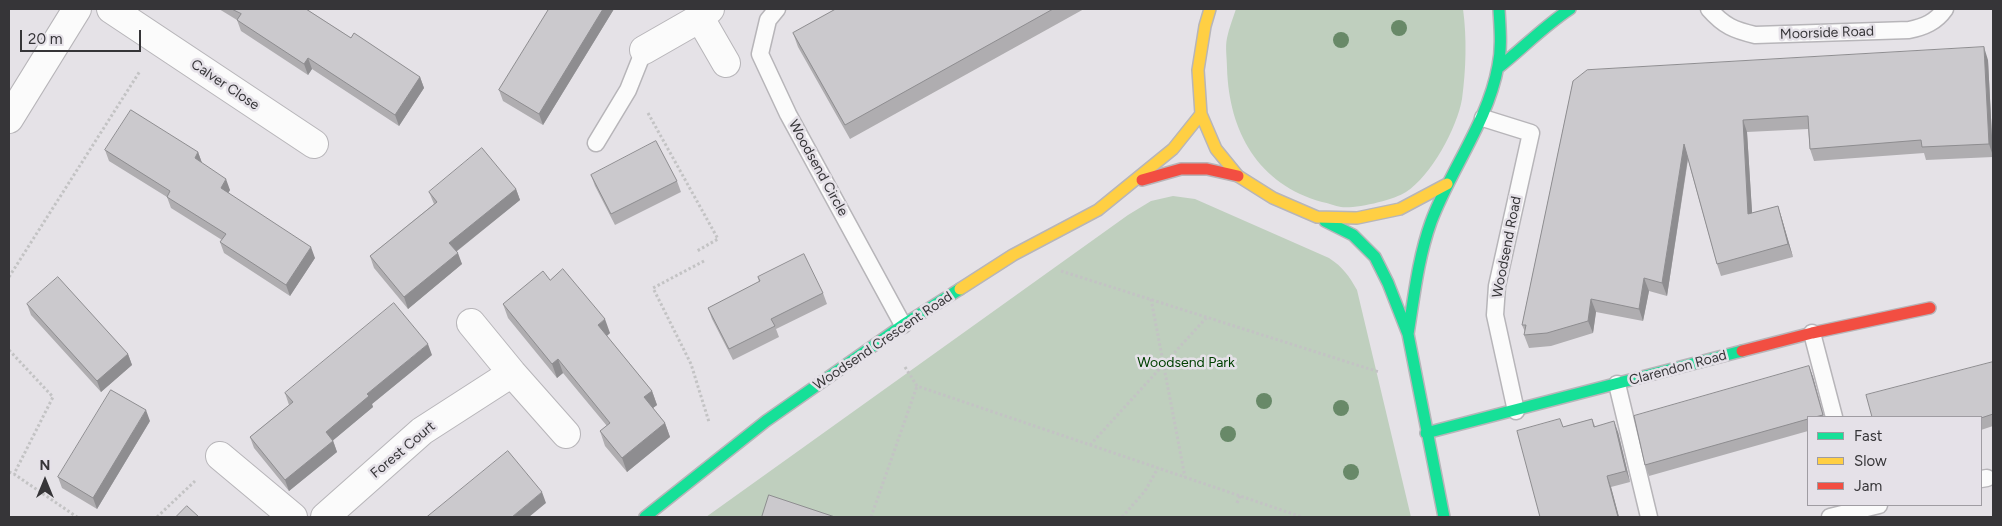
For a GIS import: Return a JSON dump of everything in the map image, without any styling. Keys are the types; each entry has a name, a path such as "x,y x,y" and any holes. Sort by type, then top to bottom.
{"street":[{"path":"9,119 77,9"},
{"name":"Calver Close","path":"110,9 314,144"},
{"path":"1210,9 1205,26 1198,70 1201,114 1216,149 1238,176 1273,198 1354,235 1375,257 1388,283 1408,334 1444,517"},
{"path":"1408,334 1416,278 1430,224 1447,184 1483,118 1498,68 1502,24 1499,9"},
{"path":"1498,68 1526,46 1553,20 1570,9"},
{"path":"644,50 705,13 726,63"},
{"name":"Woodsend Crescent Road","path":"645,517 766,421 887,336 1013,255 1098,210 1173,149 1201,114"},
{"name":"Woodsend Crescent Road","path":"1133,182 1181,169 1208,169 1238,176"},
{"path":"1317,217 1358,218 1400,209 1447,184"},
{"name":"Clarendon Road","path":"1426,433 1812,333 1930,308"},
{"path":"471,323 566,434"},
{"name":"Forest Court","path":"325,517 422,432 512,373"},
{"path":"220,456 293,517"}],"lane":[{"name":"Woodsend Circle","path":"777,9 768,20 760,54 788,114 904,325"},
{"name":"Moorside Road","path":"1709,9 1720,21 1734,30 1755,35 1909,30 1927,26 1942,14 1945,9"},
{"path":"596,142 628,90 644,50"},
{"name":"Woodsend Road","path":"1483,118 1531,133 1497,286 1495,315 1516,411"},
{"path":"1812,333 1834,416"},
{"path":"1617,384 1649,517"},
{"path":"1830,517 1857,507"}],"path":[{"path":"9,277 159,41"},
{"path":"628,90 644,105 718,239 697,251"},
{"path":"1013,255 1417,384"},
{"path":"704,261 653,288 691,364 709,421 714,462"},
{"path":"1151,299 1185,477"},
{"path":"1090,445 1208,317"},
{"path":"887,336 917,386 1302,517"},
{"path":"9,350 53,397 14,474"},
{"path":"871,517 917,386"},
{"path":"158,517 220,456"},
{"path":"1122,517 1145,491 1158,468"},
{"path":"9,472 77,517"},
{"path":"1237,503 1240,496"}],"green space":[{"path":"1236,9 1463,9 1465,54 1462,99 1449,137 1425,175 1406,192 1393,198 1356,207 1339,207 1300,194 1280,182 1264,169 1251,152 1241,134 1229,91 1226,41"},
{"name":"Woodsend Park","path":"1173,196 1195,199 1329,258 1342,268 1348,276 1357,290 1411,517 706,517 1128,215 1151,201"}],"building":[{"path":"232,9 306,9 351,38 354,33 420,77 395,115 308,58 304,64 237,20 241,14"},
{"path":"549,9 603,9 539,114 499,90"},
{"path":"836,9 1053,9 845,125 793,33"},
{"path":"1984,47 1989,144 1922,147 1921,140 1810,149 1808,116 1743,120 1748,214 1778,206 1788,244 1717,264 1684,144 1662,283 1644,278 1639,309 1591,299 1588,321 1547,333 1524,335 1526,325 1522,325 1573,81 1587,70"},
{"path":"131,110 198,152 195,158 226,179 221,188 311,247 286,285 220,242 226,234 167,197 170,191 105,150"},
{"path":"656,141 677,181 611,214 591,175"},
{"path":"482,148 516,189 449,243 458,253 404,297 370,256 437,202 429,192"},
{"path":"804,254 823,293 771,319 775,326 729,349 708,308 760,281 758,277"},
{"path":"563,269 605,319 598,325 652,391 644,397 665,423 622,458 600,431 610,423 558,359 552,364 503,304 543,271 550,280"},
{"path":"58,277 128,354 97,381 27,304"},
{"path":"394,303 428,344 367,394 369,396 326,432 333,441 285,480 250,437 293,402 285,393"},
{"path":"1993,362 1993,414 1982,418 1982,416 1872,416 1866,395"},
{"path":"1809,366 1823,415 1807,416 1807,419 1645,465 1634,416"},
{"path":"111,390 146,410 93,498 58,477"},
{"path":"1560,419 1563,427 1592,419 1594,427 1614,421 1626,471 1607,476 1618,517 1540,517 1517,431"},
{"path":"508,451 542,492 512,517 427,517"},
{"path":"769,495 835,517 762,517"},
{"path":"187,506 199,517 176,517"}],"traffic: fast":[{"path":"1408,334 1414,292 1431,222 1486,107 1493,87 1500,52 1499,9"},
{"path":"1498,68 1570,9"},
{"path":"1325,221 1353,235 1375,257 1388,283 1408,334 1444,517"},
{"path":"645,517 766,421 903,325 960,289"},
{"path":"1426,433 1742,351"}],"traffic: slow":[{"path":"1210,9 1205,26 1198,70 1201,114 1216,149 1238,176 1273,198 1317,217 1357,218 1400,209 1447,184"},
{"path":"960,289 1013,255 1098,210 1173,149 1201,114"}],"traffic: jam":[{"path":"1142,180 1181,169 1207,169 1238,176"},
{"path":"1742,351 1812,333 1930,308"}]}
